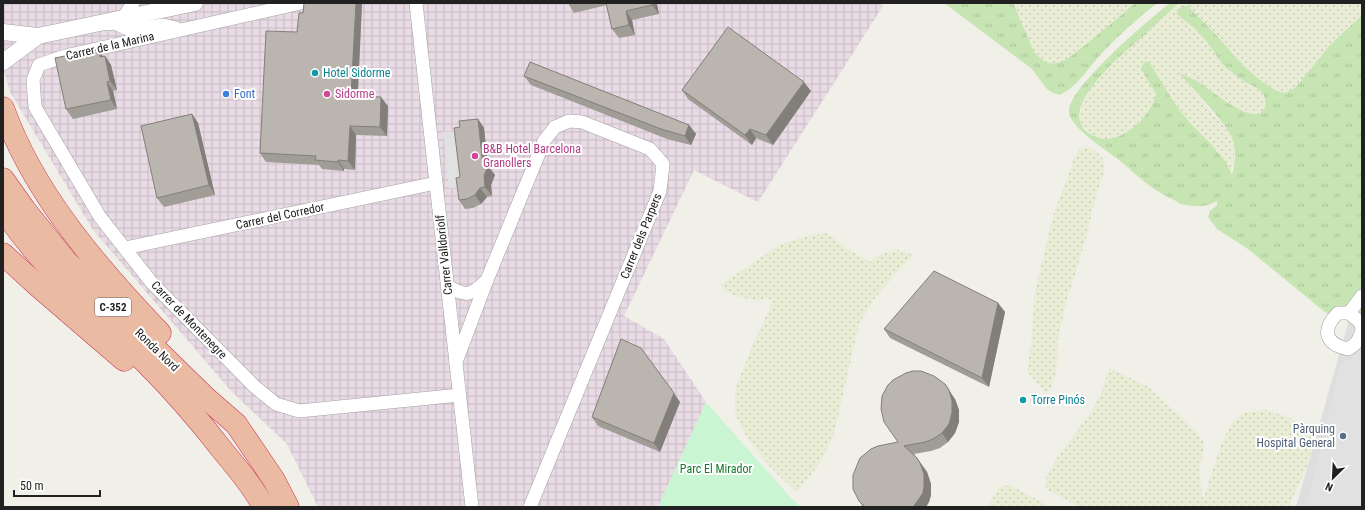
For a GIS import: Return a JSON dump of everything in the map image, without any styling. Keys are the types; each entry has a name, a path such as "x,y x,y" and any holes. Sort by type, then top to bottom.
{"highway":[{"path":"3,108 10,129 53,205 89,253 146,318 201,376 236,424"},
{"name":"Ronda Nord","path":"3,179 25,210 66,261 206,398 236,424 274,480 288,507"},
{"name":"Ronda Nord","path":"3,209 15,228 53,273 145,363 193,413 241,473 264,507"},
{"path":"3,254 91,333 156,388 193,413"}],"street":[{"path":"123,18 133,3"},
{"path":"3,32 38,36 195,3"},
{"name":"Carrer de la Marina","path":"39,65 65,56 301,3"},
{"name":"Carrer Valldoriolf","path":"416,3 472,507"},
{"name":"Carrer de la Marina","path":"80,28 114,23 130,30 162,25 182,30"},
{"path":"3,62 38,36"},
{"name":"Carrer de Montenegre","path":"39,65 33,80 35,108 100,217 152,283 254,386 276,404 299,411 460,395"},
{"name":"Carrer dels Parpers","path":"456,362 486,280 544,141 555,126 569,121 582,122 650,149 662,164 660,191 530,507"},
{"name":"Carrer del Corredor","path":"125,248 436,183"},
{"name":"Carrer dels Parpers","path":"448,286 459,293 468,294 475,291 486,280"},
{"path":"1349,313 1362,296"},
{"path":"1338,313 1349,313 1360,322 1362,329 1356,345 1348,349 1338,347 1331,342 1327,329 1330,321 1338,313"}],"shaded area":[{"path":"3,3 880,3 883,6 758,202 694,170 624,316 664,339 706,402 658,507 318,507 287,444 231,391 93,230 10,92 3,68"},
{"path":"465,131 466,187 449,188 443,132"},
{"name":"Pàrquing Hospital General","path":"1362,318 1362,507 1296,507 1349,320"},
{"name":"Pàrquing Hospital General","path":"1362,349 1362,507 1306,507 1340,365 1342,362 1351,359"}],"green space":[{"path":"944,3 1013,3 1034,52 1044,61 1053,63 1069,58 1135,3 1157,3 1135,21 1102,53 1078,82 1060,95 1047,89 1032,69"},
{"path":"1013,3 1135,3 1103,32 1064,62 1056,64 1048,63 1039,59 1033,52"},
{"path":"1170,3 1179,3 1119,57 1093,86 1083,101 1079,115 1083,128 1096,137 1105,139 1115,138 1134,128 1142,120 1153,103 1156,94 1141,69 1146,61 1150,63 1175,104 1190,123 1225,161 1232,175 1235,154 1233,141 1230,134 1217,116 1179,73 1197,81 1228,103 1245,112 1259,114 1263,111 1266,106 1264,95 1259,89 1245,82 1224,66 1207,42 1193,27 1177,14 1179,9 1183,6 1188,6 1250,72 1264,83 1280,92 1289,91 1297,86 1329,46 1362,15 1362,315 1343,316 1326,313 1248,249 1217,229 1208,217 1210,211 1217,205 1217,201 1204,206 1192,206 1181,204 1162,194 1089,138 1074,123 1070,116 1069,110 1073,99 1083,86 1112,54"},
{"path":"1179,3 1362,3 1362,15 1329,46 1297,86 1291,91 1280,92 1250,73 1235,59 1216,35 1188,6 1177,12 1179,16 1193,27 1207,42 1224,66 1245,82 1259,89 1264,95 1266,106 1259,114 1253,114 1228,103 1197,81 1180,74 1226,129 1233,141 1234,153 1232,176 1225,161 1190,123 1175,104 1150,63 1142,69 1156,94 1155,101 1149,111 1132,129 1119,138 1100,139 1089,133 1079,122 1083,102 1089,90 1098,78"},
{"path":"1085,147 1091,148 1099,154 1103,159 1105,168 1093,207 1087,235 1066,303 1058,339 1057,369 1052,386 1045,392 1027,371 1031,347 1035,292 1053,216 1075,156 1079,149"},
{"path":"827,233 849,250 870,262 881,254 898,250 914,255 874,299 859,324 834,434 820,463 797,492 769,466 746,436 735,414 735,391 750,351 772,301 766,298 758,301 736,296 724,291 721,285 779,245 807,236"},
{"path":"1109,368 1149,387 1193,429 1205,444 1199,469 1203,500 1221,444 1232,422 1244,413 1265,410 1286,416 1313,432 1310,459 1290,507 1080,507 1046,489 1046,477 1057,458 1092,411 1102,391"},
{"name":"Parc El Mirador","path":"706,402 792,499 801,507 658,507"},
{"path":"1010,485 1052,507 988,507 999,487"}],"building":[{"name":"Hotel Sidorme","path":"304,3 356,3 351,96 381,97 380,127 350,126 348,161 338,160 338,162 315,160 316,156 260,153 266,31 297,32 299,13 303,13"},
{"path":"606,3 652,3 652,5 626,11 629,25 612,29"},
{"path":"728,27 804,82 766,135 750,129 745,135 682,90"},
{"path":"98,49 100,57 105,56 110,81 107,82 111,100 66,109 55,58"},
{"path":"530,62 689,125 685,136 661,129 524,76"},
{"path":"192,114 209,185 157,198 141,126"},
{"name":"B&B Hotel Barcelona Granollers","path":"478,119 483,166 488,166 484,176 485,187 480,188 475,195 467,199 459,200 456,178 460,177 454,128 460,127 459,121"},
{"path":"934,271 998,303 982,378 884,329"},
{"path":"621,339 641,348 674,393 654,443 592,417"},
{"path":"913,371 921,371 934,376 945,384 949,390 952,401 952,413 949,424 942,433 933,439 904,446 917,458 924,474 923,493 913,507 865,507 859,501 853,489 853,475 860,458 871,449 898,442 884,422 881,409 882,396 888,385 893,380"}],"place":[{"name":"Hotel Sidorme","path":"315,73"},
{"name":"Font","path":"226,94"},
{"name":"Sidorme","path":"327,94"},
{"name":"B&B Hotel Barcelona Granollers","path":"475,156"},
{"name":"Torre Pinós","path":"1023,400"},
{"name":"Pàrquing Hospital General","path":"1343,436"}]}
